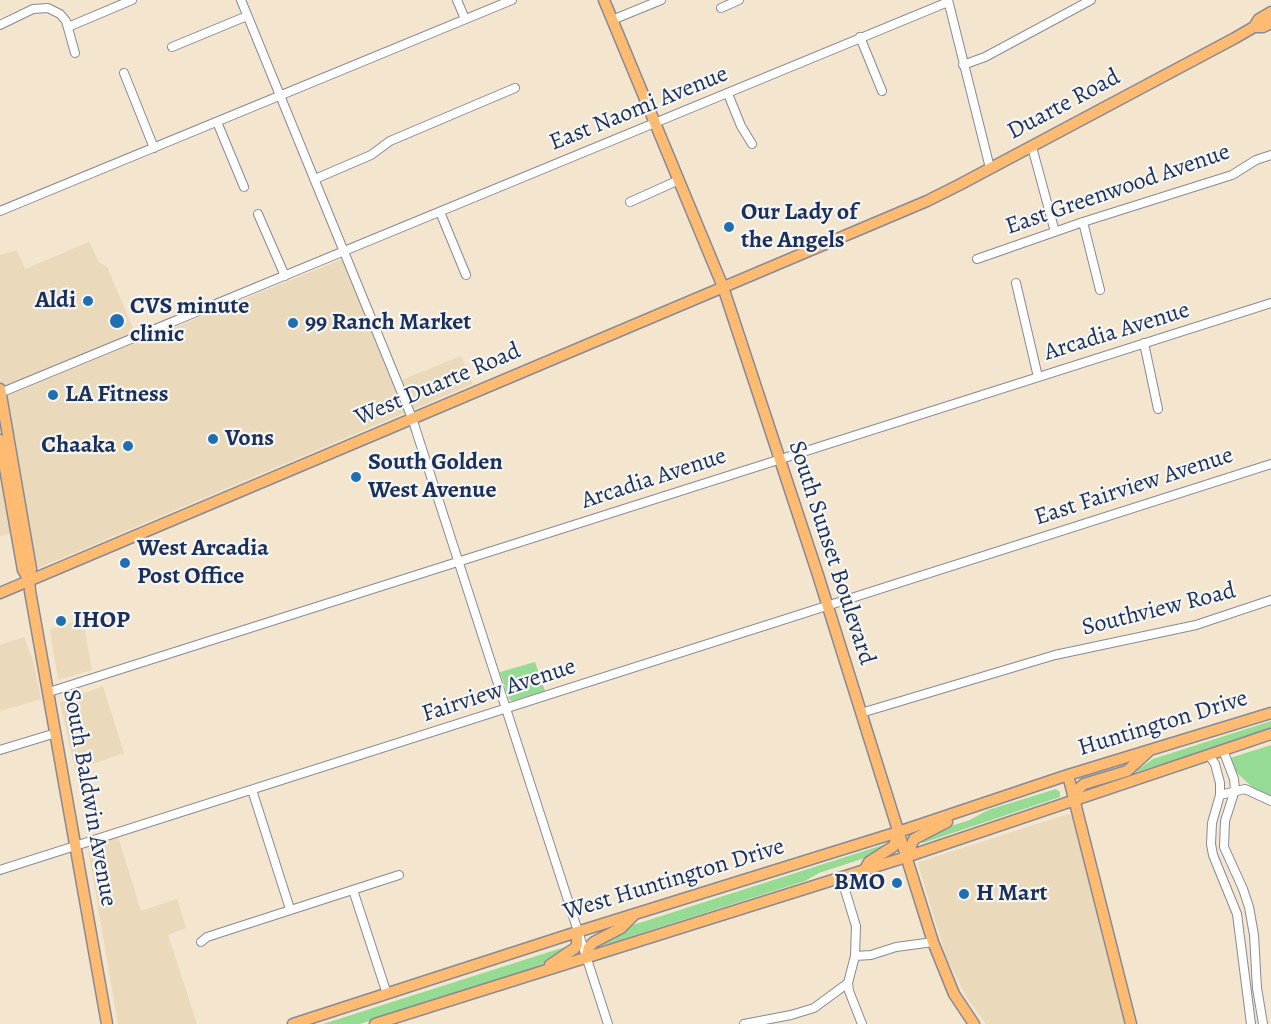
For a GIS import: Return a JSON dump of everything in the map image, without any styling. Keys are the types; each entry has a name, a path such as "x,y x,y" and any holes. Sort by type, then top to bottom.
{"main road":[{"name":"South Sunset Boulevard","path":"604,0 723,287 933,942 954,994 974,1024"},
{"name":"Duarte Road","path":"1254,27 1259,19 1271,12"},
{"name":"Duarte Road","path":"891,216 959,185 1032,147 1254,27 1263,27 1271,23"},
{"name":"West Duarte Road","path":"0,593 891,216"},
{"name":"South Baldwin Avenue","path":"0,392 31,569 29,580 107,1024"},
{"name":"South Baldwin Avenue","path":"0,440 23,570 29,580"},
{"name":"Huntington Drive","path":"1068,775 1271,713"},
{"name":"Huntington Drive","path":"1074,799 1271,734"},
{"path":"1074,799 1076,791 1084,784 1127,771 1150,750"},
{"name":"West Huntington Drive","path":"293,1024 898,832 1068,775"},
{"path":"1068,775 1131,1024"},
{"name":"West Huntington Drive","path":"375,1024 906,857 1074,799"},
{"path":"906,857 915,839 951,820 964,810"},
{"path":"866,869 869,862 894,846 898,832"},
{"path":"586,958 589,947 594,942 621,928 636,914"},
{"path":"542,970 575,948 577,932"}],"street":[{"path":"68,27 132,0"},
{"path":"240,0 412,418 608,1024"},
{"path":"457,0 465,19"},
{"path":"0,211 512,0"},
{"path":"612,20 661,0"},
{"path":"721,8 739,0"},
{"path":"963,65 985,57 1091,0"},
{"path":"948,1 990,168"},
{"name":"East Naomi Avenue","path":"0,392 728,94 948,1"},
{"path":"0,25 33,9 42,7 53,10 60,14 68,27 75,53"},
{"path":"172,47 247,16"},
{"path":"860,37 882,91"},
{"path":"124,73 154,147"},
{"path":"315,179 371,155 390,141 515,88"},
{"path":"728,94 741,126 752,144"},
{"path":"217,122 244,187"},
{"path":"1032,147 1055,232"},
{"name":"East Greenwood Avenue","path":"977,259 1083,222 1232,175 1256,160 1271,155"},
{"path":"630,202 679,180"},
{"path":"440,212 466,274"},
{"path":"258,214 285,276"},
{"path":"1083,222 1100,290"},
{"path":"1016,283 1038,377"},
{"name":"Arcadia Avenue","path":"49,692 1271,303"},
{"path":"1144,343 1158,409"},
{"name":"East Fairview Avenue","path":"1009,547 1271,464"},
{"name":"Fairview Avenue","path":"0,870 1009,547"},
{"name":"Southview Road","path":"861,713 1055,655 1196,625 1271,600"},
{"path":"0,750 56,733"},
{"path":"1223,750 1234,779 1235,790 1224,832 1224,847 1249,907 1263,1024"},
{"path":"1209,755 1218,771 1220,795 1212,823 1211,844 1238,914 1251,1024"},
{"path":"1220,795 1245,789 1271,801"},
{"path":"252,790 290,909"},
{"path":"1222,874 1233,870"},
{"path":"201,942 290,909 399,875"},
{"path":"841,877 856,926 855,956 848,983 849,991 862,1024"},
{"path":"352,890 387,994"},
{"path":"855,956 872,955 896,948 933,942"},
{"path":"1243,958 1255,958"},
{"path":"744,1024 791,1016 814,1008 848,983"}],"shaded area":[{"path":"89,242 99,262 107,267 139,342 340,260 344,262 394,383 461,356 473,384 36,569 29,529 0,536 0,255 17,250 25,269"},
{"path":"83,619 92,670 58,680 50,630"},
{"path":"24,637 33,660 41,699 0,711 0,645"},
{"path":"103,686 124,753 75,770 60,702"},
{"path":"1068,814 1073,816 1079,833 1125,1024 986,1024 967,998 946,956 918,864"},
{"path":"118,837 141,911 177,899 186,928 168,935 197,1024 118,1024 88,848"}],"green space":[{"path":"535,662 545,691 512,701 509,699 500,672"},
{"path":"1271,721 1271,730 1133,773 1153,759"},
{"path":"1271,745 1271,796 1253,788 1234,770 1230,758"},
{"path":"1056,789 1060,792 1060,797 923,843 920,841 929,833 970,820 988,810"},
{"path":"889,843 877,854 819,873 805,881 595,948 606,937 633,925"},
{"path":"571,945 555,959 534,968 360,1024 323,1024"}],"place":[{"name":"Our Lady of the Angels","path":"729,227"},
{"name":"Aldi","path":"88,301"},
{"name":"CVS minute clinic","path":"117,321"},
{"name":"99 Ranch Market","path":"293,323"},
{"name":"LA Fitness","path":"53,395"},
{"name":"Vons","path":"213,439"},
{"name":"Chaaka","path":"128,446"},
{"name":"South Golden West Avenue","path":"356,477"},
{"name":"West Arcadia Post Office","path":"125,563"},
{"name":"IHOP","path":"61,621"},
{"name":"BMO","path":"897,883"},
{"name":"H Mart","path":"964,894"}]}
